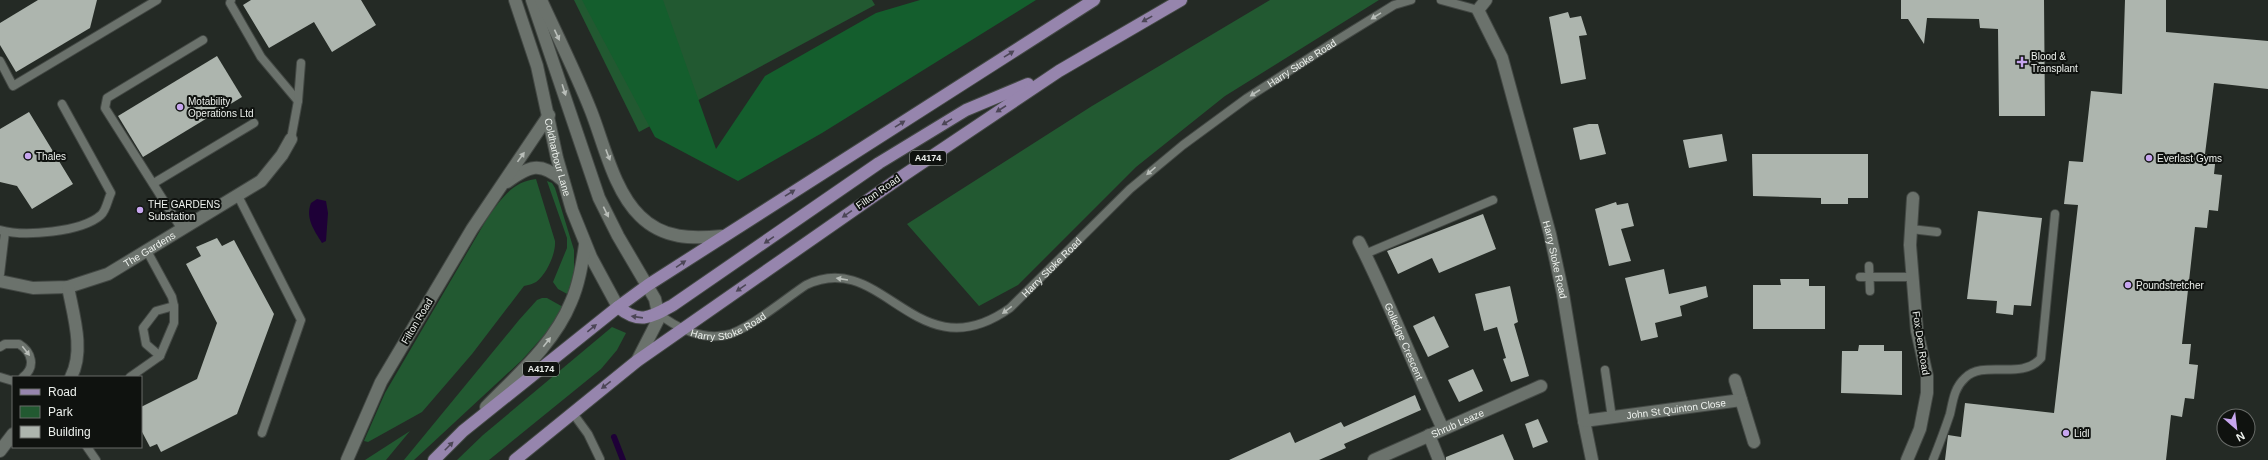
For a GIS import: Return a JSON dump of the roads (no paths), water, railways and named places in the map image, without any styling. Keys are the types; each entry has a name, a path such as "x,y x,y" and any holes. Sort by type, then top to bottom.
{"main road":[{"name":"A4174","path":"434,460 463,431 618,307 648,286 722,236 1094,0"},
{"name":"Filton Road","path":"682,329 978,124 1058,71 1181,0"},
{"path":"618,307 633,317 641,318 658,313 724,271 879,163 966,110 1058,71"},
{"name":"A4174","path":"515,460 572,412 637,361 682,329"}],"street":[{"name":"Coldharbour Lane","path":"514,0 537,66 549,115 562,180 585,245 618,307"},
{"path":"532,0 599,198 618,236 648,286 658,313 650,337 637,361"},
{"path":"541,0 591,110 620,186 629,202 640,216 651,224 674,236 697,239 722,236"},
{"path":"1478,10 1486,0"},
{"name":"Harry Stoke Road","path":"1478,10 1502,58 1550,234 1563,294 1592,460"},
{"name":"Filton Road","path":"347,460 381,382 498,188 549,115"},
{"name":"The Gardens","path":"0,282 33,288 68,287 108,274 147,251 181,228 262,181 282,155 291,138"},
{"name":"Filton Road","path":"498,188 522,171 534,167 545,168 562,180"},
{"name":"Fox Den Road","path":"1906,460 1920,429 1927,393 1927,376 1917,331 1910,245 1913,198"},
{"name":"Golledge Crescent","path":"1359,242 1443,429"},
{"path":"463,431 548,342 572,302 585,245"},
{"path":"68,287 76,338 76,368 72,376"},
{"name":"John St Quinton Close","path":"1735,380 1754,442"},
{"name":"Shrub Leaze","path":"1374,460 1541,386"},
{"name":"John St Quinton Close","path":"1584,421 1741,400"},
{"path":"0,451 12,435"},
{"path":"1429,435 1439,460"}],"lane":[{"path":"0,61 13,86 157,0"},
{"path":"231,0 230,2 261,57 298,101"},
{"name":"Harry Stoke Road","path":"658,313 682,329 708,335 725,336 734,333 806,285 819,279 834,278 869,286 931,324 957,328 990,320 1010,308 1130,189 1183,145 1247,98 1334,42 1394,5 1411,0"},
{"path":"1441,0 1478,10"},
{"path":"181,228 154,183 105,108 107,98 203,40"},
{"path":"291,138 298,101 301,63"},
{"path":"0,274 3,231 44,232 82,226 102,215 111,193 62,104"},
{"path":"154,183 254,123"},
{"path":"238,196 302,320 262,433"},
{"path":"1365,254 1493,200"},
{"path":"1933,460 1950,413 1954,394 1965,377 1972,372 2025,368 2035,365 2041,358 2055,214"},
{"path":"1911,229 1937,232"},
{"path":"131,376 160,356 174,323 174,306 147,251"},
{"path":"1869,266 1870,291"},
{"path":"1860,277 1913,277"},
{"path":"160,356 146,344 143,328 156,311 174,306"},
{"path":"0,347 5,344 19,344 29,352 31,362 29,372 24,376"},
{"path":"1606,370 1612,418"},
{"path":"0,377 12,381"},
{"path":"572,412 588,434 600,459"},
{"path":"88,448 96,460"}],"waterway":[{"path":"614,437 623,460"}],"place":[{"name":"Blood & Transplant","path":"2022,62"},
{"name":"Motability Operations Ltd","path":"180,107"},
{"name":"Thales","path":"28,156"},
{"name":"Everlast Gyms","path":"2149,158"},
{"name":"THE GARDENS Substation","path":"140,210"},
{"name":"Poundstretcher","path":"2128,285"},
{"name":"Lidl","path":"2066,433"}]}
